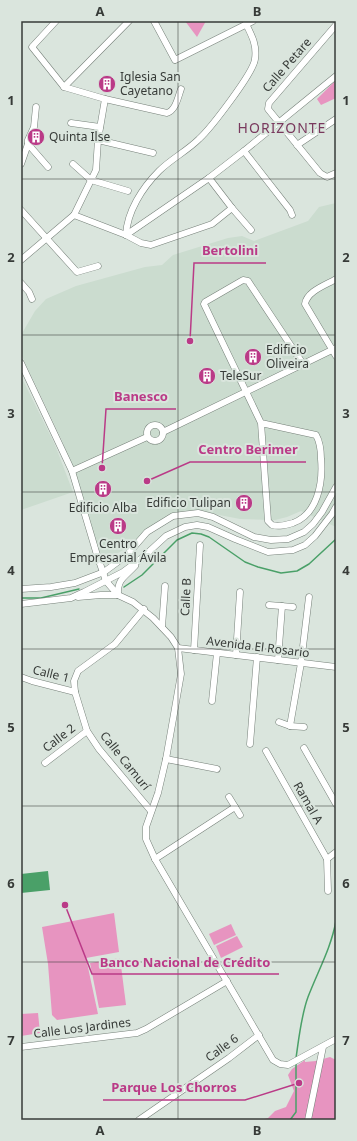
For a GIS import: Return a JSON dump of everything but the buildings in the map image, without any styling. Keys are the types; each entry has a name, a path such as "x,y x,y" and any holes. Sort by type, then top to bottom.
{"street":[{"path":"56,21 32,47 64,87 105,99 167,113 172,112 181,89"},
{"path":"64,87 129,21"},
{"path":"154,21 175,60 253,21"},
{"path":"126,235 128,218 150,181 159,171 204,134 250,72 255,60 255,45 254,39 246,24"},
{"name":"Calle Petare","path":"336,25 269,103 268,109 320,174 327,177 336,173"},
{"path":"126,235 209,178 336,76"},
{"path":"21,260 74,215 96,170 98,140 105,99"},
{"path":"21,164 28,140 34,127 36,107"},
{"path":"297,145 336,119"},
{"path":"71,123 100,126"},
{"path":"98,140 154,153"},
{"path":"28,144 48,166"},
{"path":"244,151 290,210 292,215"},
{"path":"72,164 91,180 128,191"},
{"path":"209,178 251,230"},
{"path":"74,215 126,235 141,243 151,245 212,224 232,208"},
{"path":"21,210 77,272 98,266"},
{"path":"336,279 310,294 305,301 307,308 334,348 336,356"},
{"path":"261,423 316,435 320,448 322,482 315,502 309,512 301,520 285,526 272,525 268,521 261,423 204,304 206,300 242,280 248,281 302,364"},
{"path":"21,283 29,292 32,300"},
{"path":"163,432 334,348"},
{"path":"21,364 72,472 106,581 118,595 144,609 171,637 178,648 180,674 166,758 158,793 146,822 145,835 155,859 270,1055 280,1064 288,1065 333,1041 336,1035"},
{"path":"153,425 160,427 163,432 161,439 156,442 151,441 147,437 147,430 153,425"},
{"path":"72,472 147,437"},
{"path":"21,588 51,587 75,582 104,572 127,555 147,532 173,516 198,512 213,517 254,537 271,540 288,539 304,532 313,524 322,512 336,487"},
{"path":"118,595 117,588 119,582 142,558 166,536 185,526 197,525 208,527 268,552 293,550 304,545 315,536 332,514 336,506"},
{"name":"Calle B","path":"194,650 200,546"},
{"path":"97,555 109,561 127,555"},
{"path":"71,598 123,572 142,558"},
{"path":"162,627 165,586"},
{"path":"236,655 240,592"},
{"path":"21,604 101,595 118,595"},
{"path":"290,726 301,663 309,597"},
{"path":"269,605 293,607"},
{"path":"278,660 282,606"},
{"name":"Calle Camurí","path":"144,609 114,644 78,671 74,681 75,692 87,731 99,749 151,811"},
{"name":"Avenida El Rosario","path":"178,648 336,667"},
{"path":"212,701 217,653"},
{"path":"250,744 257,658"},
{"name":"Calle 1","path":"21,677 75,692"},
{"path":"279,722 290,726 304,727"},
{"name":"Calle 2","path":"45,763 87,731"},
{"path":"304,748 336,804"},
{"name":"Ramal A","path":"266,751 327,859 328,891"},
{"path":"166,758 217,769"},
{"path":"229,797 240,815"},
{"path":"155,859 235,807"},
{"path":"327,859 336,852"},
{"name":"Calle Los Jardines","path":"21,1047 137,1033 227,981"},
{"name":"Calle 6","path":"139,1120 229,1058 259,1035"},
{"path":"308,1120 323,1046"}],"shaded area":[{"path":"185,21 206,21 197,37"},
{"path":"336,80 336,98 321,105 317,99"},
{"path":"336,203 336,527 301,511 275,520 240,519 209,513 177,514 145,532 123,550 110,558 105,558 100,555 63,443 21,354 21,335 35,311 46,299 76,286 145,267 162,265 173,255 228,238 242,236 254,241 308,221 319,207"},
{"path":"21,376 55,445 73,492 21,510"},
{"path":"48,871 50,890 21,893 21,874"},
{"path":"114,913 119,952 86,958 98,1014 57,1020 52,1015 48,964 42,927"},
{"path":"231,924 236,935 214,945 209,934"},
{"path":"237,936 243,947 221,958 216,946"},
{"path":"120,958 126,1005 99,1008 90,963"},
{"path":"38,1013 40,1033 21,1036 21,1014"},
{"path":"330,1057 336,1059 335,1120 261,1120 268,1118 275,1111 286,1107 294,1091 288,1075 292,1069 305,1060 305,1062 316,1061"}],"waterway":[{"path":"124,587 142,575 177,540 192,533 209,537 245,562 281,573 297,571 309,564 336,539"},
{"path":"21,598 41,598 79,589"},
{"path":"296,1058 300,1027 306,1004 328,950 336,921"},
{"path":"290,1120 296,1112 296,1064"}],"place":[{"name":"Iglesia San Cayetano","path":"107,84"},
{"name":"Quinta Ilse","path":"36,137"},
{"name":"Bertolini","path":"190,341"},
{"name":"Edificio Oliveira","path":"253,357"},
{"name":"TeleSur","path":"207,376"},
{"name":"Banesco","path":"102,468"},
{"name":"Centro Berimer","path":"147,481"},
{"name":"Edificio Alba","path":"103,489"},
{"name":"Edificio Tulipan","path":"244,503"},
{"name":"Centro Empresarial Ávila","path":"118,526"},
{"name":"Banco Nacional de Crédito","path":"65,905"},
{"name":"Parque Los Chorros","path":"299,1083"}],"district":[{"name":"HORIZONTE","path":"282,128"}]}
